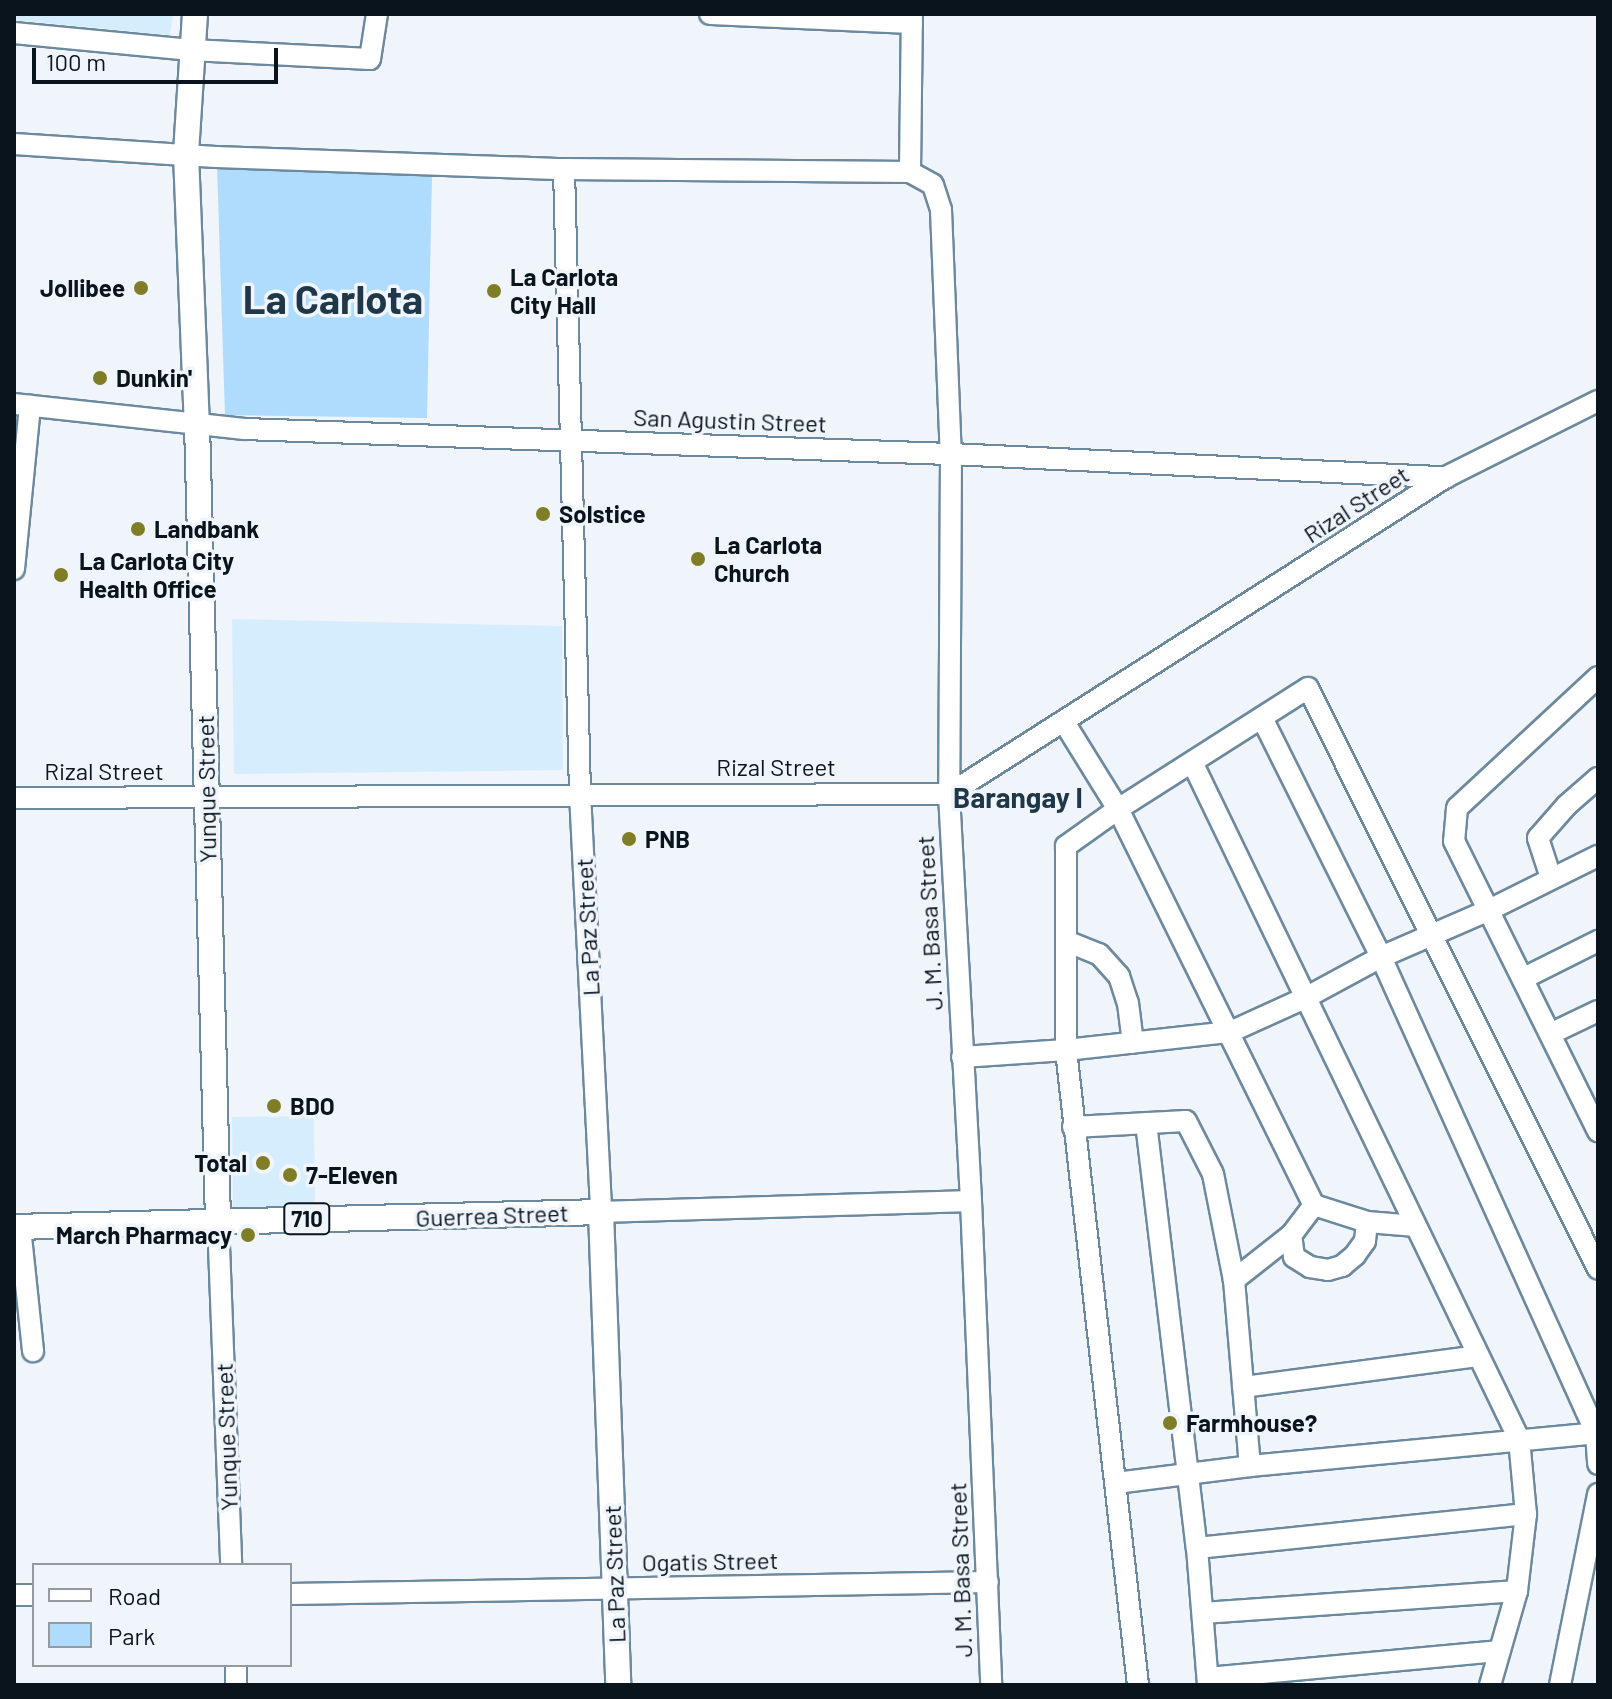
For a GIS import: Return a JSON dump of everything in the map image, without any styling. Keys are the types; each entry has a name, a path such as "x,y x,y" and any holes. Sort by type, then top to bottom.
{"main road":[{"name":"Yunque Street","path":"195,14 186,154 197,424 218,1220"},
{"name":"Guerrea Street","path":"17,1227 601,1212"},
{"name":"La Paz Street","path":"601,1212 618,1685"}],"street":[{"path":"14,33 191,50 370,59 377,14"},
{"path":"14,144 564,169 910,172 912,18 710,14"},
{"name":"La Paz Street","path":"564,169 580,793 601,1212"},
{"name":"J. M. Basa Street","path":"910,172 933,185 941,210 951,454 949,794 971,1201 991,1685"},
{"name":"Rizal Street","path":"14,798 580,793 949,794 1446,477 1598,401"},
{"path":"14,569 22,405"},
{"name":"San Agustin Street","path":"22,405 197,424 1446,477"},
{"path":"1598,677 1457,808 1454,841 1552,1033 1589,1090 1598,1131"},
{"path":"1138,1685 1066,1050 1066,846 1118,809 1308,688 1433,933 1598,1269"},
{"path":"1262,718 1381,957 1597,1433 1598,1464"},
{"path":"1064,722 1118,809 1314,1205 1367,1222 1416,1226"},
{"path":"1193,764 1519,1439 1526,1514 1517,1591 1490,1685"},
{"path":"1551,878 1538,838 1567,805 1598,778"},
{"path":"962,1057 1066,1050 1230,1032 1307,997 1381,957 1489,910 1598,856"},
{"path":"1066,941 1099,954 1119,976 1128,1003 1133,1043"},
{"path":"1524,978 1598,941"},
{"path":"1552,1033 1598,1011"},
{"path":"1073,1127 1186,1121 1213,1174 1234,1280 1250,1466"},
{"path":"1146,1123 1197,1548 1208,1681 1498,1651"},
{"name":"Guerrea Street","path":"601,1212 971,1201"},
{"path":"1234,1280 1291,1235 1314,1205"},
{"name":"Yunque Street","path":"218,1220 231,1563"},
{"path":"1291,1235 1294,1257 1310,1267 1328,1270 1342,1266 1355,1255 1365,1241 1367,1222"},
{"path":"17,1227 33,1351"},
{"path":"1243,1387 1477,1356"},
{"path":"1116,1483 1250,1466 1597,1433"},
{"path":"1560,1685 1598,1494"},
{"path":"1197,1548 1526,1514"},
{"name":"Ogatis Street","path":"292,1594 988,1582"},
{"path":"1203,1613 1517,1591"}],"shaded area":[{"path":"14,14 173,14 170,35 14,20"},
{"path":"232,619 562,626 563,770 234,774"},
{"path":"314,1116 315,1206 233,1207 232,1117"}],"green space":[{"path":"217,165 432,175 427,418 225,415"}],"place":[{"name":"Jollibee","path":"141,288"},
{"name":"La Carlota City Hall","path":"494,291"},
{"name":"Dunkin'","path":"100,378"},
{"name":"Solstice","path":"543,514"},
{"name":"Landbank","path":"138,529"},
{"name":"La Carlota Church","path":"698,559"},
{"name":"La Carlota City Health Office","path":"61,575"},
{"name":"PNB","path":"629,839"},
{"name":"BDO","path":"274,1106"},
{"name":"Total","path":"263,1163"},
{"name":"7-Eleven","path":"290,1175"},
{"name":"March Pharmacy","path":"248,1235"},
{"name":"Farmhouse?","path":"1170,1423"}],"district":[{"name":"La Carlota","path":"333,298"},
{"name":"Barangay I","path":"1018,797"}]}
